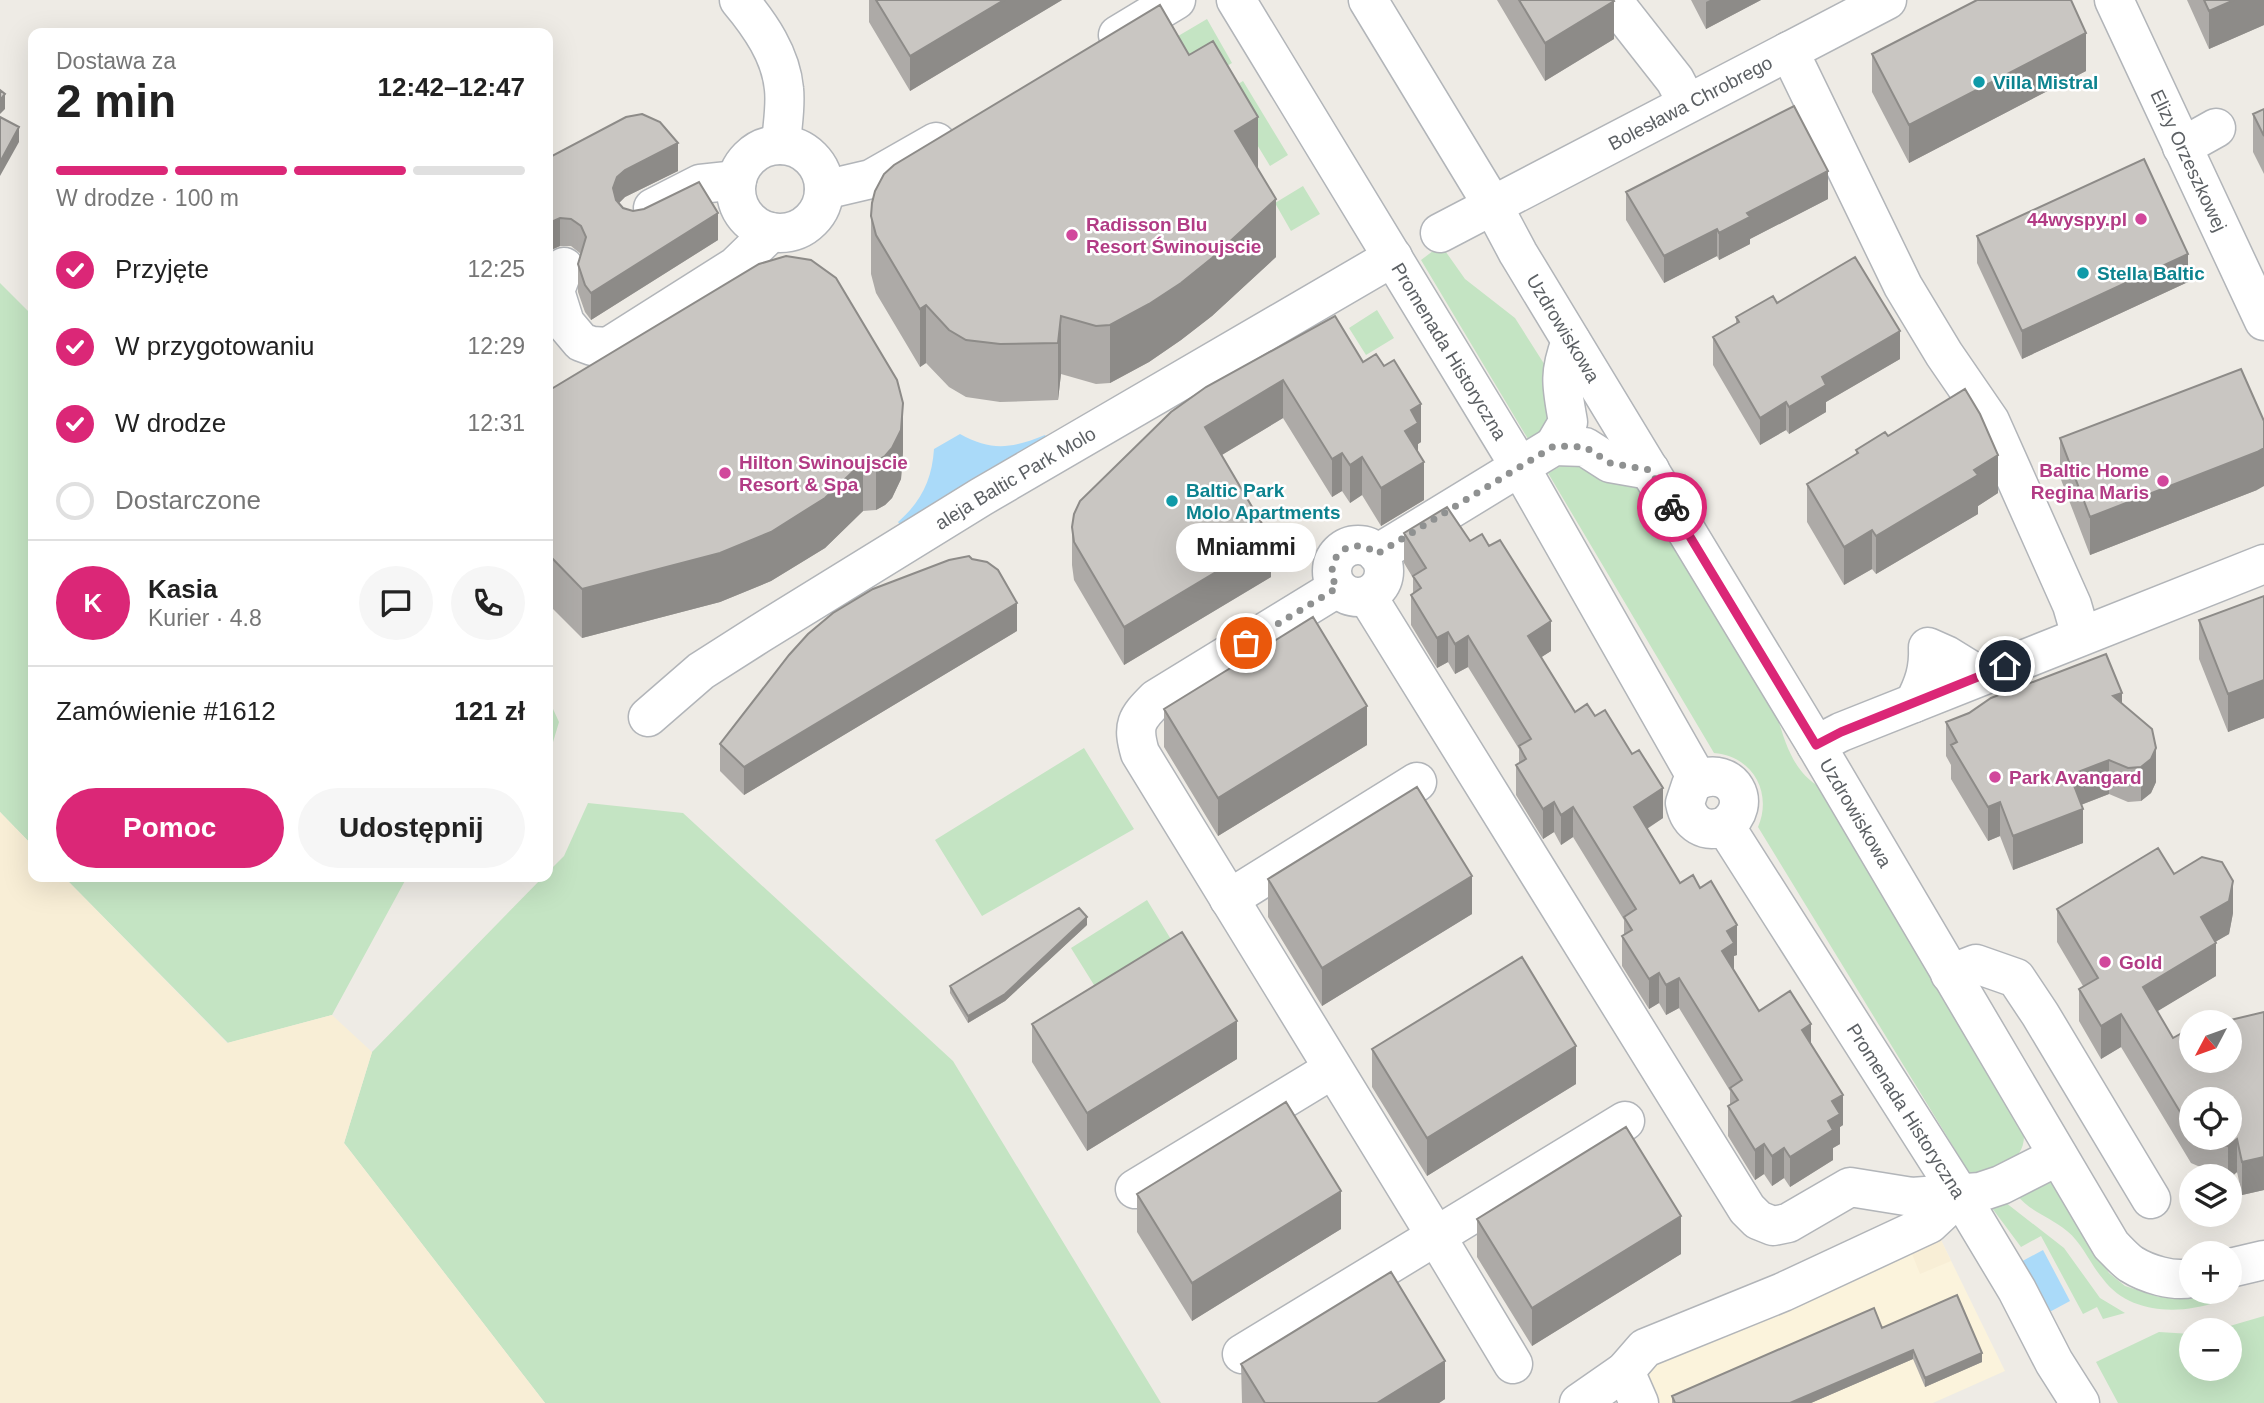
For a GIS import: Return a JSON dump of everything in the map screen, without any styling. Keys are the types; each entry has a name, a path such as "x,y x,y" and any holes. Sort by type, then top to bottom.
{"street":[{"path":"740,0 763,31 776,59 784,89 781,145"},
{"path":"1085,55 1176,0"},
{"name":"Promenada Historyczna","path":"1236,0 1520,467 1698,780 1691,785 1685,803 1691,820 1707,830 1725,826 1960,1195 2080,1403"},
{"name":"Uzdrowiskowa","path":"1368,0 1816,745 2111,1244 2132,1264 2164,1277 2179,1279"},
{"name":"Bolesława Chrobrego","path":"1493,206 1887,0"},
{"name":"Elizy Orzeszkowej","path":"2114,0 2264,321"},
{"path":"1614,1 1675,80 1687,103"},
{"path":"1789,51 1896,291 1990,421 2072,605 2081,636"},
{"path":"824,190 871,179 968,124"},
{"path":"2182,146 2216,128"},
{"path":"781,145 796,148 808,155 818,166 823,177 823,201 811,220 794,230 771,232 758,227 740,207 736,193 737,180 748,158 769,146 781,145"},
{"path":"635,217 700,184 737,180"},
{"path":"1440,233 1493,206"},
{"path":"564,267 555,291 565,323 580,342 608,347 736,266 771,232"},
{"name":"aleja Baltic Park Molo","path":"648,717 701,671 782,620 993,490 1393,257"},
{"path":"1571,341 1563,364 1561,383 1568,422 1554,446 1377,554 1359,545 1341,551 1336,556 1332,569 1334,582 1352,592 1740,1197 1759,1220 1773,1226 1788,1223 1850,1187 1912,1197 1980,1192 2001,1185 2050,1142 2102,1119"},
{"path":"1554,446 1585,447 1610,463 1650,470"},
{"path":"1816,745 1914,702 2264,564"},
{"path":"1352,592 1156,699 1139,716 1135,735 1140,753 1513,1364"},
{"path":"1914,702 1926,681 1929,661 1922,635 1946,655 1980,676"},
{"path":"1229,899 1417,782"},
{"path":"1950,974 1976,964 2016,978 2151,1199"},
{"path":"1135,1189 1333,1069"},
{"path":"1242,1354 1625,1121"},
{"path":"1579,1403 1632,1387 1644,1348 1783,1292 1930,1224 1960,1195"},
{"path":"2242,1265 2264,1260"}],"shaded area":[{"path":"1938,1234 2005,1371 1933,1403 1653,1403 1638,1369"}],"green space":[{"path":"1207,19 1232,63 1194,86 1168,42"},
{"path":"1243,81 1288,155 1270,166 1225,92"},
{"path":"1303,186 1320,214 1291,231 1275,203"},
{"path":"1441,245 1465,279 1515,318 1548,370 1557,419 1531,444 1421,260"},
{"path":"0,283 28,311 28,841 0,812"},
{"path":"1377,310 1394,338 1366,355 1349,328"},
{"path":"1577,457 1633,485 1644,494 1778,719 1793,758 1804,774 1820,787 2024,1134 2020,1152 2008,1164 1973,1179 1758,827 1763,801 1756,778 1739,761 1714,753 1548,473"},
{"path":"553,709 559,722 553,742"},
{"path":"1084,748 1134,829 982,916 935,840"},
{"path":"588,803 683,813 953,1061 1161,1403 545,1403 344,1143 372,1052 538,882 553,882 553,867 564,856"},
{"path":"69,882 404,882 332,1015 228,1043"},
{"path":"1147,900 1175,946 1099,993 1071,948"},
{"path":"2051,1179 2109,1273 2125,1286 2159,1297 2179,1295 2179,1304 2210,1304 2171,1310 2140,1305 2126,1299 2114,1291 2098,1273 2073,1236 2027,1205 2015,1193"},
{"path":"2001,1199 2064,1248 2100,1298 2125,1313 2103,1319 2097,1307 2083,1314 2041,1236 2021,1247 1989,1204"},
{"path":"2264,1316 2264,1403 2118,1403 2096,1362 2159,1332 2179,1333 2179,1381 2242,1381 2242,1322"}],"sand":[{"path":"0,812 28,841 28,882 69,882 227,1043 332,1015 372,1052 344,1143 545,1403 0,1403"},
{"path":"1938,1234 1951,1261 1920,1274 1910,1249"}],"water":[{"path":"960,434 993,446 1023,443 1045,435 1048,439 901,526 898,522 913,507 924,490 931,471 934,449"},
{"path":"2043,1250 2070,1301 2044,1315 2017,1264"}],"building":[{"path":"876,0 1004,0 910,56"},
{"path":"1519,0 1613,0 1614,1 1545,43"},
{"path":"1977,0 2071,0 2086,33 1909,125 1872,54"},
{"path":"2204,0 2234,0 2209,11"},
{"name":"Radisson Blu Resort Świnoujscie","path":"1160,5 1189,55 1213,41 1258,117 1235,131 1276,199 1181,283 1110,325 1096,326 1061,316 1058,343 1000,344 966,340 949,330 926,305 920,309 876,235 871,216 872,203 884,174 894,165"},
{"path":"1794,106 1828,171 1747,213 1750,217 1719,233 1717,229 1664,256 1626,192"},
{"path":"2264,109 2264,136 2253,114"},
{"path":"642,114 660,122 678,143 625,170 617,177 613,188 616,200 623,208 633,211 644,209 699,182 718,213 591,293 585,285 578,264 586,237 581,226 571,219 560,218 553,221 553,155 626,117"},
{"path":"0,117 19,127 0,162"},
{"name":"Stella Baltic","path":"2144,159 2188,254 2022,331 1977,236"},
{"name":"Hilton Swinoujscie Resort & Spa","path":"786,256 811,260 836,278 897,380 903,403 901,430 892,448 876,461 863,462 825,498 771,532 720,553 582,589 553,559 553,388 759,264"},
{"path":"1855,257 1900,331 1822,377 1826,385 1789,407 1786,402 1760,418 1713,337 1739,322 1736,317 1773,296 1777,303"},
{"path":"1335,316 1363,362 1376,354 1384,366 1394,360 1421,404 1411,410 1418,423 1405,431 1424,462 1381,488 1362,457 1350,465 1342,453 1332,459 1283,380 1205,427 1271,539 1124,627 1074,542 1072,527 1080,501 1171,412 1206,387"},
{"path":"2241,369 2264,421 2264,448 2090,517 2060,438"},
{"path":"1965,389 1980,414 1998,455 1974,470 1978,475 1876,536 1872,530 1844,547 1807,484 1858,453 1856,450 1885,432 1888,436"},
{"path":"1447,507 1470,541 1482,534 1489,546 1500,540 1551,621 1528,636 1575,712 1587,704 1595,716 1605,710 1632,754 1639,750 1663,788 1634,807 1680,883 1693,875 1700,888 1711,881 1737,925 1727,931 1734,943 1722,951 1759,1011 1790,991 1811,1024 1802,1030 1843,1095 1832,1101 1840,1114 1828,1121 1833,1130 1790,1157 1784,1148 1772,1156 1764,1144 1755,1150 1728,1106 1738,1100 1730,1088 1742,1080 1679,978 1666,985 1659,973 1649,979 1622,936 1632,930 1624,917 1636,909 1573,807 1561,815 1554,802 1543,809 1516,765 1526,759 1519,746 1531,739 1468,636 1455,644 1448,632 1437,638 1411,595 1421,588 1413,576 1426,568 1404,533"},
{"path":"969,556 987,562 998,570 1017,603 744,767 720,744 789,655 833,613 873,589 949,560"},
{"path":"2264,596 2264,680 2228,694 2199,620"},
{"path":"1313,617 1367,706 1218,798 1164,709"},
{"path":"2106,654 2122,693 2113,696 2152,729 2156,748 2151,759 2141,767 2128,768 2109,760 2070,775 2083,809 2013,836 2000,802 1988,807 1951,745 1957,742 1946,722 1969,713 1991,698"},
{"path":"1417,787 1472,876 1322,968 1268,879"},
{"path":"2158,848 2174,874 2202,857 2222,862 2233,881 2229,901 2201,917 2216,943 2143,987 2173,1038 2179,1035 2179,1073 2242,1073 2242,1017 2264,1012 2264,1157 2242,1162 2239,1150 2242,1150 2242,1087 2179,1087 2179,1110 2121,1014 2101,1026 2079,989 2098,978 2057,909"},
{"path":"1079,908 1087,917 1005,994 968,1016 950,986"},
{"path":"1182,932 1237,1021 1087,1113 1032,1024"},
{"path":"1522,957 1576,1046 1427,1138 1372,1049"},
{"path":"1286,1102 1341,1191 1192,1283 1137,1194"},
{"path":"1626,1127 1681,1216 1532,1308 1477,1219"},
{"path":"1391,1272 1445,1361 1377,1403 1265,1403 1241,1364"},
{"path":"1957,1295 1982,1353 1925,1378 1913,1350 1790,1403 1675,1403 1672,1396 1874,1308 1882,1328"}],"way so far":[{"path":"1246,643 1337,588 1332,569 1333,562 1341,551 1359,545 1377,554 1554,446 1585,447 1610,463 1650,470 1672,507"}],"place":[{"name":"Villa Mistral","path":"1979,82"},
{"name":"44wyspy.pl","path":"2141,219"},
{"name":"Radisson Blu Resort Świnoujscie","path":"1072,235"},
{"name":"Stella Baltic","path":"2083,273"},
{"name":"Hilton Swinoujscie Resort & Spa","path":"725,473"},
{"name":"Baltic Home Regina Maris","path":"2163,481"},
{"name":"Baltic Park Molo Apartments","path":"1172,501"},
{"name":"Mniammi","path":"1246,643"},
{"name":"Park Avangard","path":"1995,777"},
{"name":"Gold","path":"2105,962"}],"route":[{"path":"1672,507 1816,745 1841,732 2005,666"}]}
